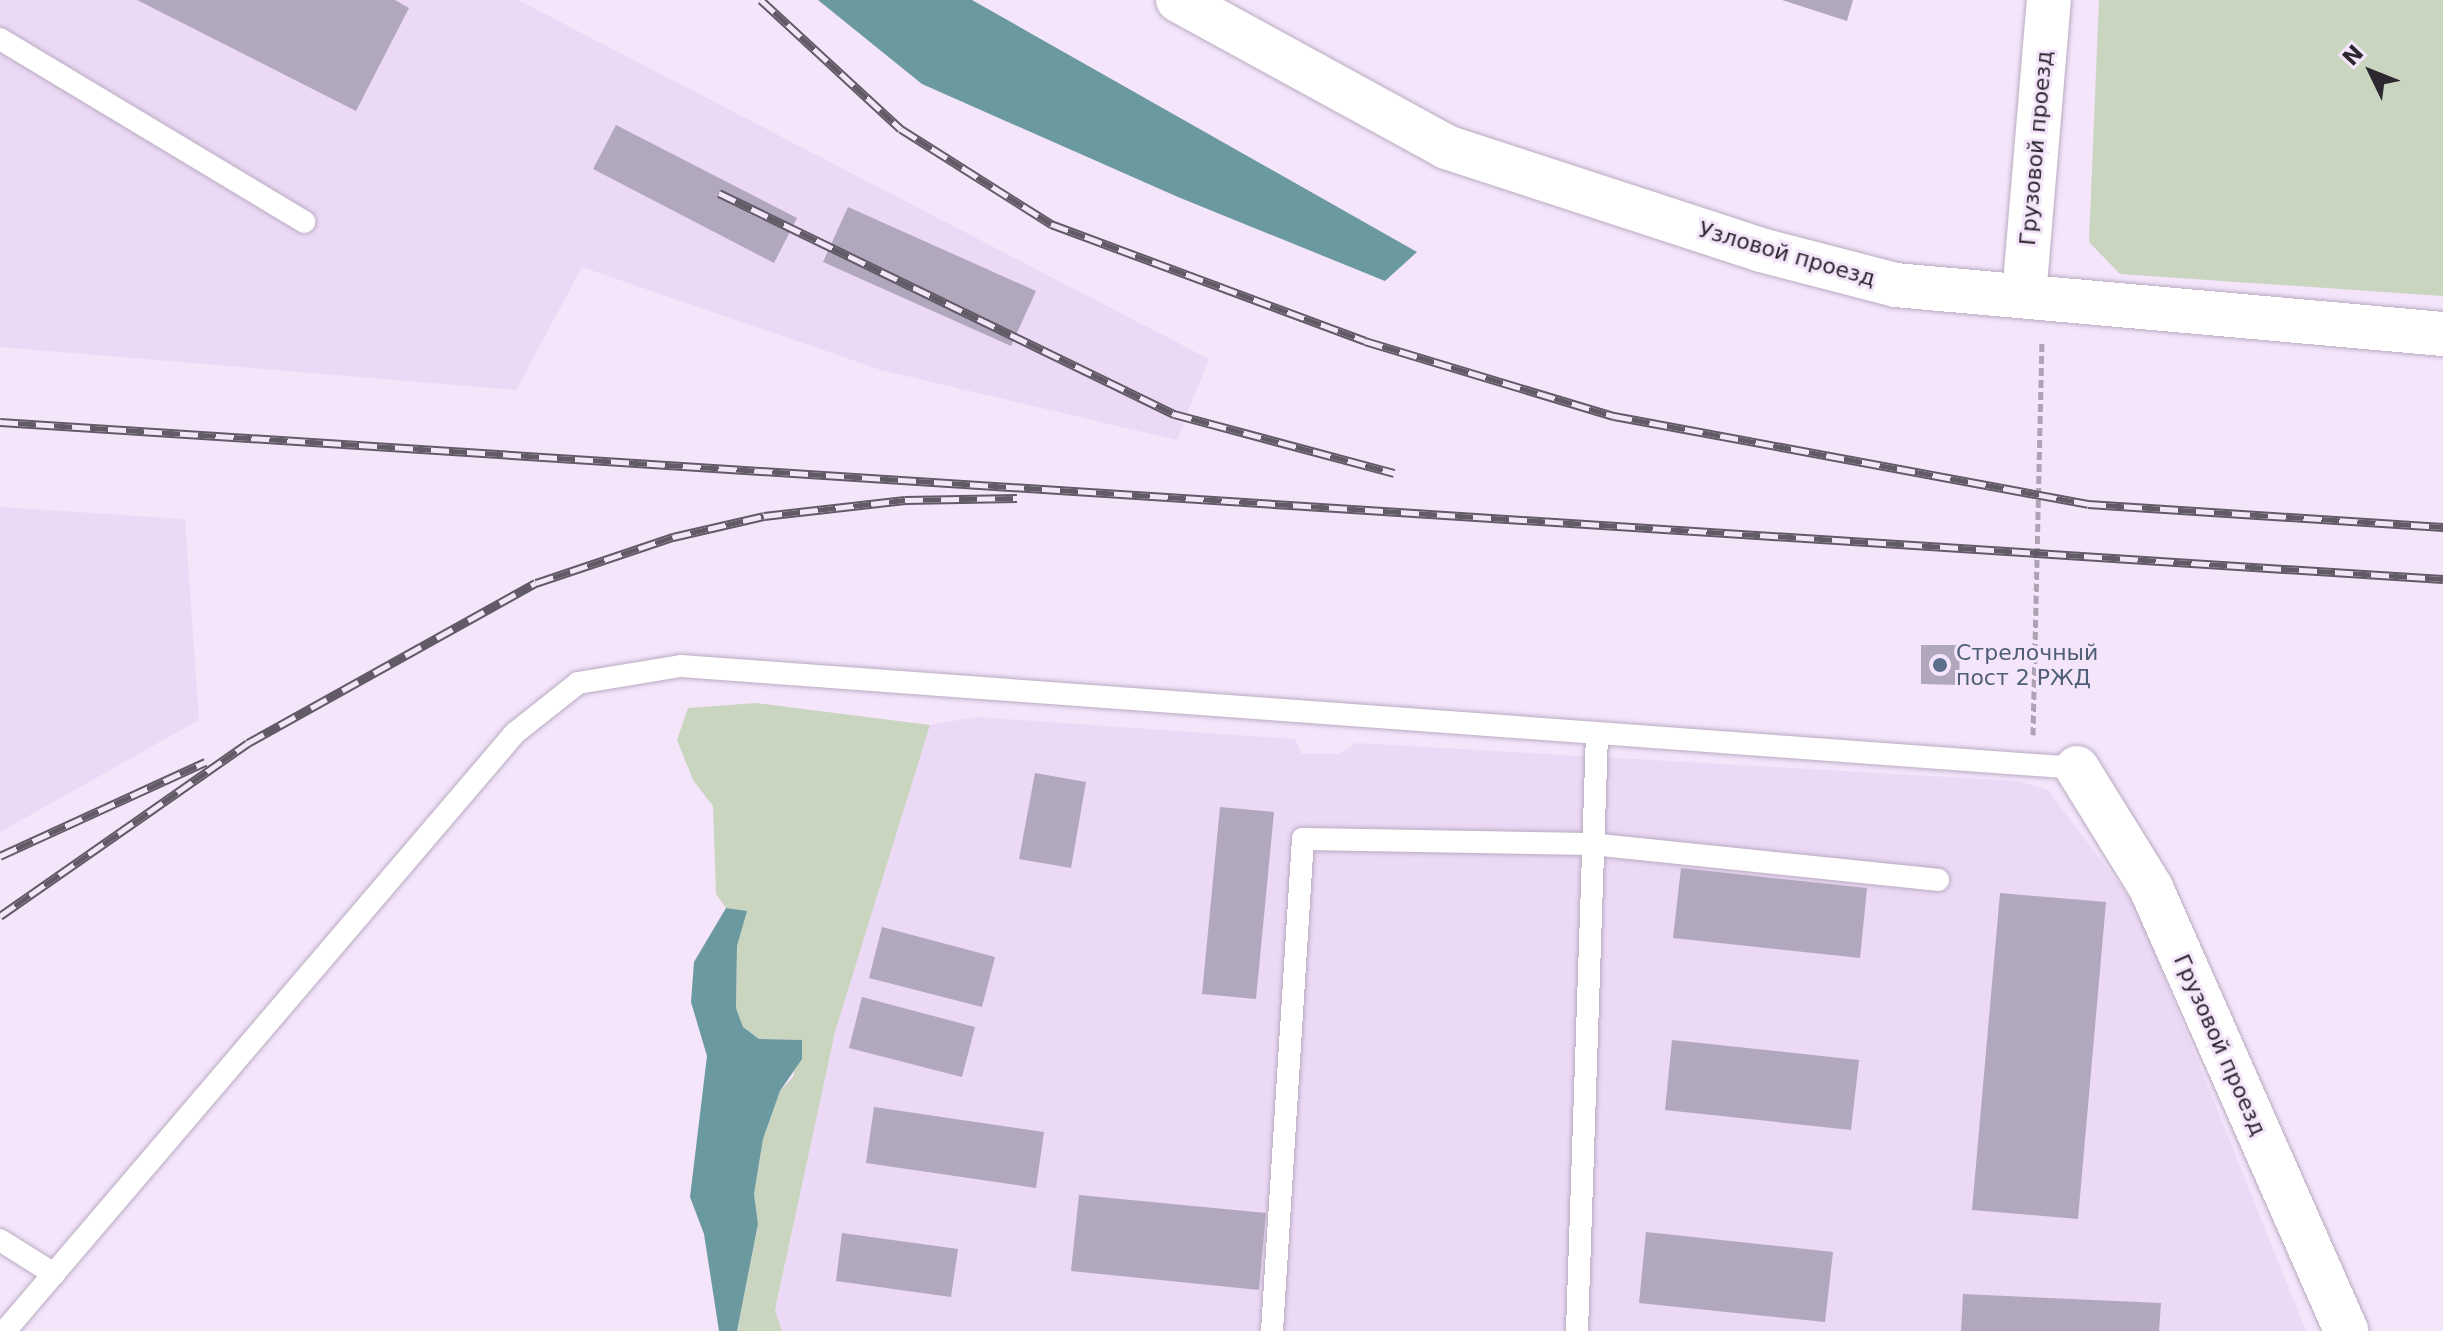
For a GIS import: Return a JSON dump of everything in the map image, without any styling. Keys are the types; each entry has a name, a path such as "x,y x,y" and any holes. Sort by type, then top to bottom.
{"street":[{"name":"Узловой проезд","path":"1178,0 1446,147 1761,250 1880,282 2443,334"},
{"name":"Грузовой проезд","path":"2034,297 2049,0"},
{"name":"Грузовой проезд","path":"2077,768 2151,888 2346,1331"}],"lane":[{"path":"0,39 304,222"},
{"path":"5,1331 515,733 578,683 681,666 2077,768"},
{"path":"1577,1331 1597,735"},
{"path":"1272,1331 1303,839 1591,844 1938,880"},
{"path":"0,1240 54,1274"}],"path":[{"path":"2033,764 2034,297"}],"shaded area":[{"path":"0,0 518,0 1209,359 1177,440 881,370 582,267 516,390 0,347"},
{"path":"818,0 972,0 1417,252 1385,281 1178,197 922,84"},
{"path":"2099,0 2443,0 2443,296 2120,274 2089,242"},
{"path":"0,507 185,519 199,720 0,832"},
{"path":"756,703 930,725 835,1032 775,1310 782,1331 737,1331 758,1225 754,1194 763,1139 780,1091 793,1077 802,1040 759,1039 743,1027 736,1008 737,946 746,911 726,908 716,894 713,806 693,780 677,740 688,708"},
{"path":"976,717 1295,739 1302,754 1339,754 1356,743 2017,781 2048,790 2136,907 2306,1331 782,1331 775,1311 835,1032 930,725"},
{"path":"726,908 747,911 737,946 736,1008 743,1027 759,1039 802,1040 802,1059 780,1091 763,1139 754,1194 758,1224 737,1331 719,1331 704,1234 690,1197 707,1056 691,1002 694,962"}],"building":[{"path":"137,0 395,0 409,8 356,111"},
{"path":"1782,0 1853,0 1847,21"},
{"path":"616,125 797,218 774,263 593,169"},
{"path":"848,207 1036,291 1011,346 823,262"},
{"path":"1921,645 1960,645 1959,685 1921,684"},
{"path":"1035,773 1086,782 1071,868 1019,859"},
{"path":"1220,807 1274,812 1256,999 1202,994"},
{"path":"1681,868 1867,888 1860,958 1673,938"},
{"path":"2000,893 2106,902 2078,1219 1972,1210"},
{"path":"882,927 995,957 982,1007 869,978"},
{"path":"862,997 975,1027 962,1077 849,1048"},
{"path":"1672,1040 1859,1060 1851,1130 1665,1110"},
{"path":"874,1107 1044,1132 1036,1188 866,1163"},
{"path":"1079,1195 1266,1213 1259,1290 1071,1271"},
{"path":"1646,1232 1833,1252 1825,1322 1639,1303"},
{"path":"842,1233 958,1249 951,1297 836,1281"},
{"path":"1963,1294 2161,1303 2159,1331 1961,1331"}],"railway":[{"path":"761,0 901,129 1051,224 1365,341 1614,416 2088,504 2443,527"},
{"path":"719,193 1174,414 1394,473"},
{"path":"0,422 2443,579"},
{"path":"0,916 248,743 536,583 673,537 764,516 905,500 1017,498"},
{"path":"0,856 205,762"}],"place":[{"name":"Стрелочный пост 2 РЖД","path":"1940,665"}]}
